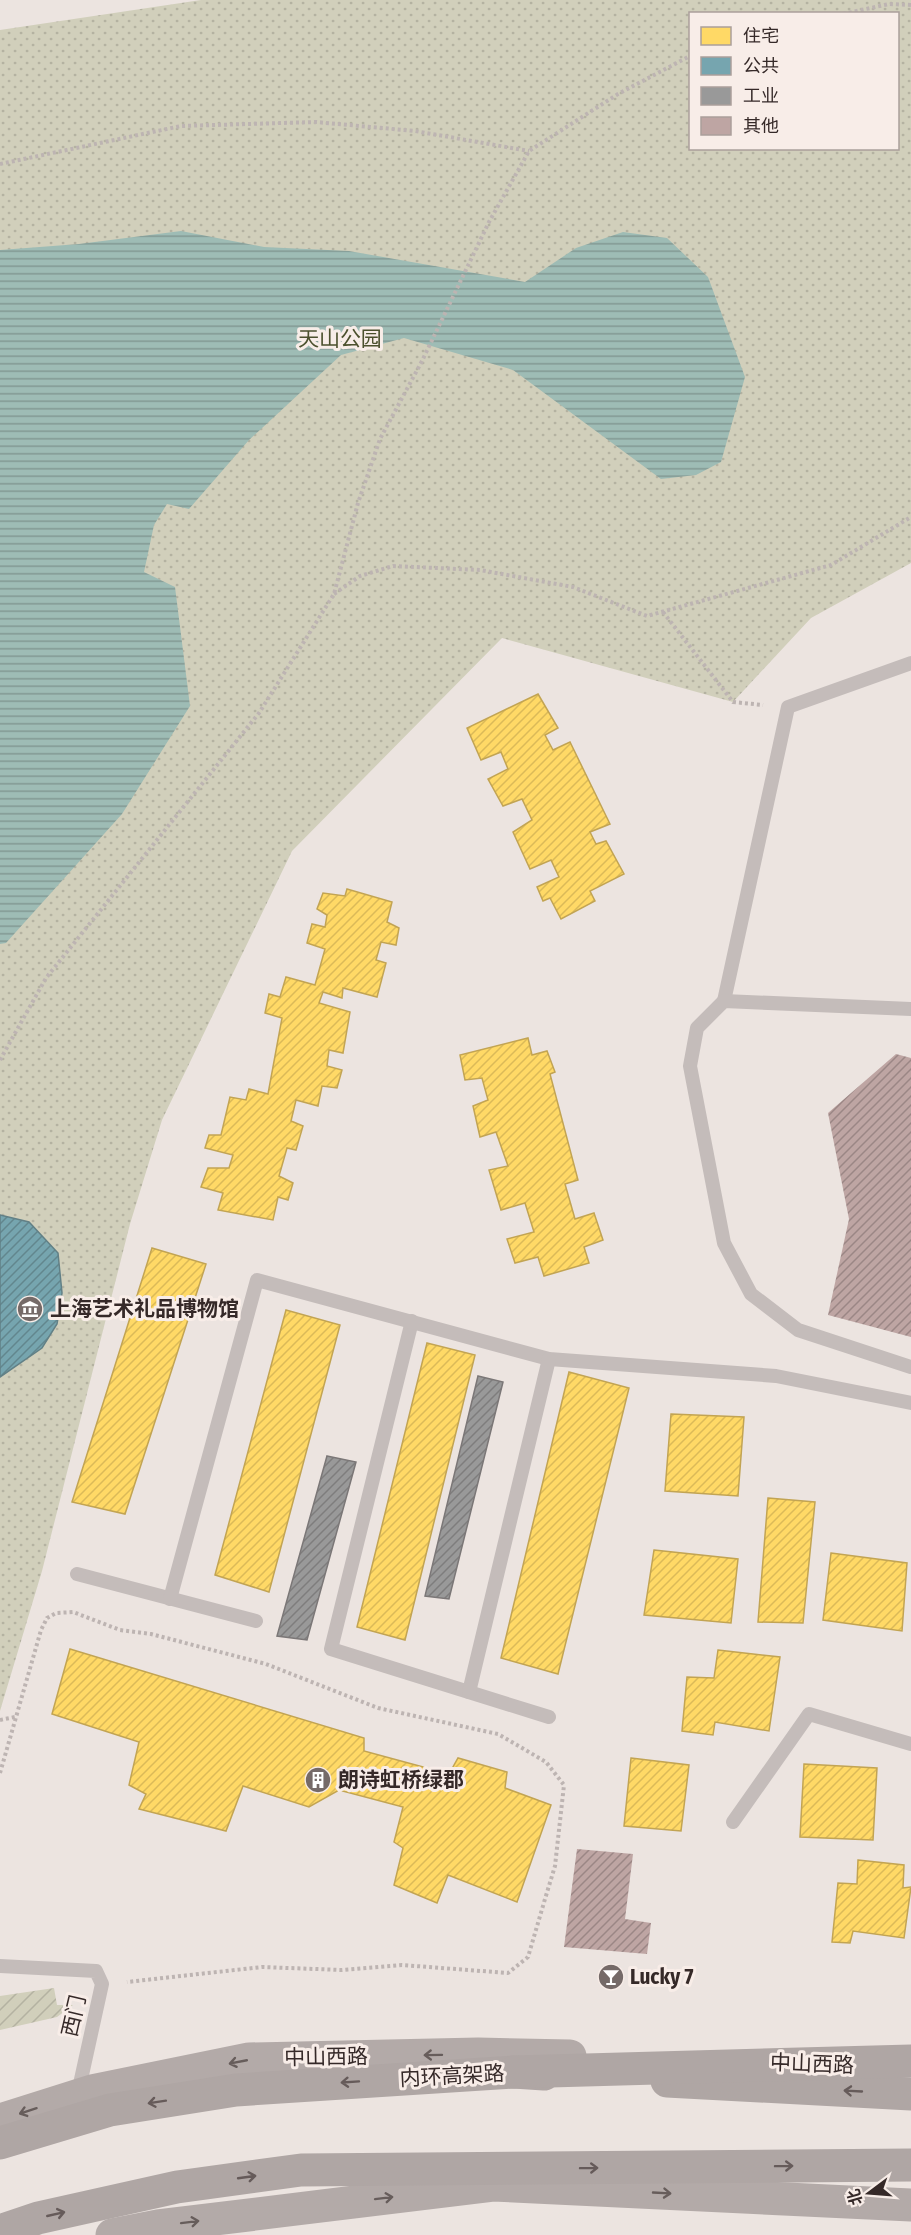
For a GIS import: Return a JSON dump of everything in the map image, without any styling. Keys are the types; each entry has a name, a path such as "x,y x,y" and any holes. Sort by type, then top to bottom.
{"highway":[{"path":"514,2072 911,2061"},
{"name":"内环高架路","path":"0,2143 110,2110 236,2090 514,2072 911,2094"},
{"path":"0,2231 38,2218 177,2187 301,2170 911,2165"}],"main road":[{"name":"中山西路","path":"0,2121 77,2095 249,2059 478,2054 911,2067"},
{"path":"112,2235 158,2226 493,2185 911,2205"}],"lane":[{"path":"911,663 788,707 724,1002 697,1028 690,1066 724,1243 751,1294 798,1330 911,1367"},
{"path":"724,1002 911,1009"},
{"path":"170,1599 257,1280 549,1359 776,1377 911,1404"},
{"path":"412,1321 332,1648 549,1717"},
{"path":"469,1692 549,1359"},
{"path":"76,1574 256,1621"},
{"path":"733,1822 809,1714 911,1744"},
{"name":"西门","path":"0,1966 96,1971 102,1984 77,2095"}],"path":[{"path":"852,12 889,4 911,5"},
{"path":"0,1060 46,978 260,713 334,594 358,503 380,439 422,361 465,270 529,151 618,94 689,57"},
{"path":"0,164 181,126 316,122 416,131 529,151"},
{"path":"334,594 360,576 393,566 480,570 573,587 648,616 831,565 911,517"},
{"path":"663,612 733,702 788,707"},
{"path":"0,1773 41,1630 48,1617 56,1613 74,1612 120,1630 151,1634 266,1664 378,1708 498,1734 546,1762 564,1785 555,1866 528,1957 508,1974 402,1965 342,1970 262,1967 102,1984"},
{"path":"0,1720 16,1717"}],"green space":[{"name":"天山公园","path":"201,0 911,0 911,563 811,618 733,702 502,638 292,851 162,1120 130,1224 42,1571 0,1711 0,30"},
{"path":"54,1988 57,2005 73,2005 57,2017 0,2030 0,1996"}],"water":[{"path":"181,231 264,247 349,251 525,282 576,248 623,232 667,238 708,277 745,377 721,462 696,475 661,479 513,370 404,338 341,355 249,440 189,509 167,504 154,525 144,572 175,587 190,706 122,814 6,943 0,944 0,250 79,244"}],"building: 住宅":[{"path":"538,694 558,728 545,735 553,750 570,742 610,824 590,832 596,844 606,841 624,874 590,891 595,901 561,919 550,898 543,901 537,887 559,877 551,860 530,869 513,832 532,820 522,799 503,806 488,779 508,769 501,752 481,760 467,728"},
{"path":"347,889 392,902 387,922 399,928 396,945 381,942 376,960 386,963 377,997 343,988 342,998 323,992 319,1003 350,1012 343,1053 329,1050 327,1066 342,1070 337,1088 322,1086 318,1106 296,1100 291,1121 303,1126 296,1150 287,1148 279,1176 293,1183 288,1200 278,1197 273,1220 218,1210 223,1193 201,1187 208,1168 229,1168 233,1155 205,1148 209,1135 221,1135 230,1097 246,1100 249,1089 268,1094 282,1018 265,1013 269,994 280,997 286,977 315,985 325,949 307,943 312,924 325,927 327,915 317,909 323,893 345,896"},
{"path":"528,1038 532,1055 547,1051 555,1072 550,1074 578,1180 565,1184 575,1219 594,1213 603,1240 584,1247 589,1263 544,1276 538,1257 515,1263 507,1239 534,1232 525,1203 501,1210 489,1170 508,1166 496,1132 480,1137 473,1106 488,1100 482,1078 465,1080 460,1055"},
{"path":"152,1248 206,1264 125,1514 72,1502"},
{"path":"286,1310 340,1325 269,1592 215,1575"},
{"path":"427,1343 475,1355 405,1640 357,1627"},
{"path":"569,1372 629,1388 558,1674 501,1658"},
{"path":"671,1414 744,1417 738,1496 665,1491"},
{"path":"768,1498 815,1502 803,1623 758,1622"},
{"path":"654,1550 738,1559 731,1623 644,1615"},
{"path":"831,1553 907,1563 902,1631 823,1620"},
{"name":"朗诗虹桥绿郡","path":"70,1649 364,1738 364,1751 449,1774 458,1758 507,1772 505,1788 551,1805 517,1902 448,1875 437,1903 394,1885 403,1848 394,1842 403,1807 339,1790 309,1807 243,1786 226,1831 139,1809 146,1794 129,1785 139,1742 52,1714"},
{"path":"718,1650 780,1657 769,1731 715,1722 713,1735 682,1731 687,1677 714,1678"},
{"path":"631,1758 689,1765 681,1831 624,1826"},
{"path":"804,1764 877,1768 873,1840 800,1837"},
{"path":"858,1860 904,1865 903,1888 911,1887 904,1938 853,1931 850,1943 832,1942 838,1883 857,1884"}],"building: 公共":[{"name":"上海艺术礼品博物馆","path":"0,1215 29,1222 58,1253 62,1293 57,1324 42,1348 0,1377"}],"building: 工业":[{"path":"478,1376 503,1382 449,1599 425,1596"},
{"path":"327,1456 356,1462 307,1640 277,1636"}],"building: 其他":[{"path":"896,1054 911,1058 911,1337 828,1315 849,1219 828,1113"},
{"path":"577,1849 633,1854 625,1919 651,1923 647,1954 564,1947"}],"place":[{"name":"上海艺术礼品博物馆","path":"30,1309"},
{"name":"朗诗虹桥绿郡","path":"318,1780"},
{"name":"Lucky 7","path":"611,1977"}]}
